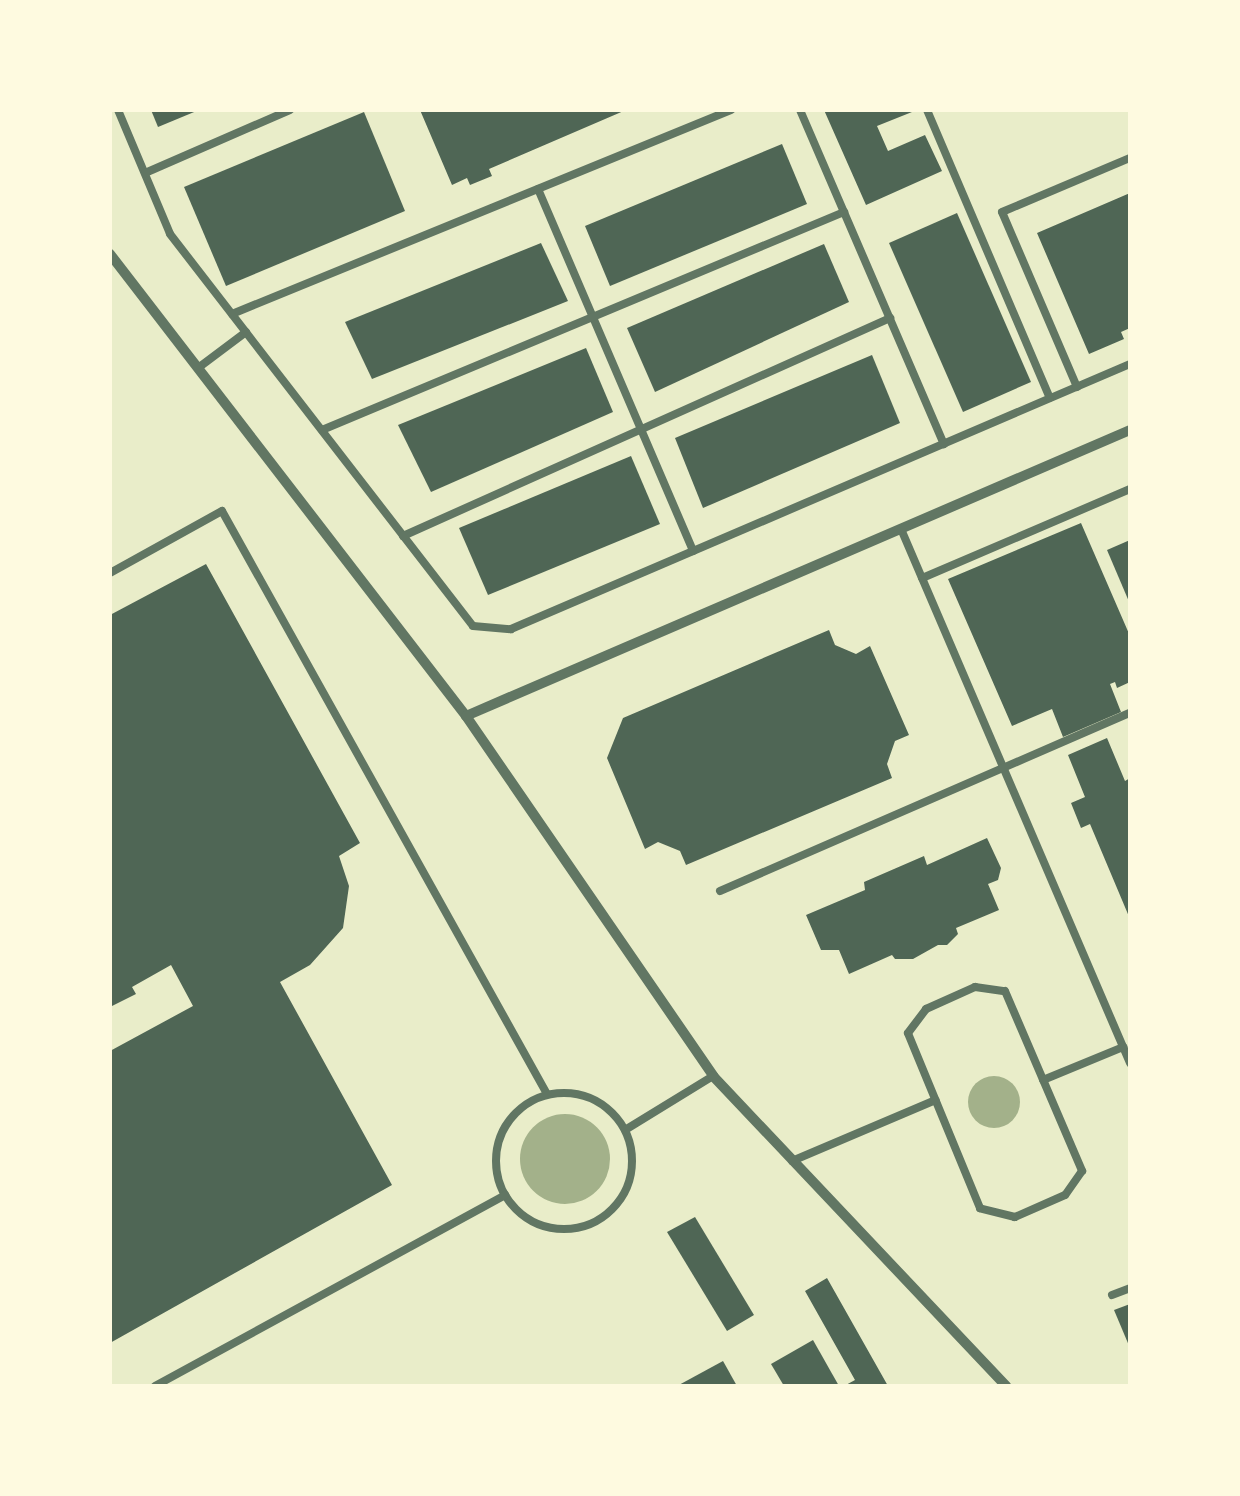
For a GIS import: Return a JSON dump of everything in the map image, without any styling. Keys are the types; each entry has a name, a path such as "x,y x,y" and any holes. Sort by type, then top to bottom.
{"street":[{"path":"110,254 466,716 713,1076 1006,1386"},
{"path":"466,716 1130,430"}],"lane":[{"path":"118,110 170,234 473,626 511,629 1130,364"},
{"path":"145,173 290,110"},
{"path":"700,110 705,121"},
{"path":"232,314 731,110"},
{"path":"800,110 944,444"},
{"path":"927,110 1050,398"},
{"path":"1077,387 1002,212 1130,158"},
{"path":"538,189 596,316 693,551"},
{"path":"322,430 844,212"},
{"path":"403,536 890,318"},
{"path":"198,368 246,332"},
{"path":"922,578 1130,490"},
{"path":"110,572 222,511 547,1094"},
{"path":"901,529 1130,1063"},
{"path":"720,891 1130,712"},
{"path":"975,987 1005,990 1082,1171 1065,1195 1014,1216 980,1208 936,1100 908,1033 926,1009 975,987"},
{"path":"1043,1080 1123,1047"},
{"path":"624,1130 713,1076"},
{"path":"547,1094 575,1094 594,1099 609,1110 624,1130 632,1160 630,1179 623,1196 599,1220 566,1230 548,1228 518,1212 505,1194 496,1167 502,1133 524,1106 547,1094"},
{"path":"792,1161 936,1100"},
{"path":"155,1386 505,1194"},
{"path":"1112,1296 1130,1288"}],"shaded area":[{"path":"994,1076 1012,1084 1020,1102 1012,1120 994,1128 976,1120 968,1102 976,1084"},
{"path":"565,1114 597,1127 610,1159 597,1191 565,1204 533,1191 520,1159 533,1127"}],"building":[{"path":"151,110 199,110 158,127"},
{"path":"420,110 626,110 489,169 492,176 470,185 467,178 452,185"},
{"path":"824,110 917,110 877,126 888,151 925,135 942,171 866,205"},
{"path":"364,112 405,211 226,286 184,187"},
{"path":"782,144 807,204 610,286 585,226"},
{"path":"1130,193 1130,328 1121,332 1124,339 1089,354 1037,233"},
{"path":"957,213 1031,382 963,412 889,243"},
{"path":"541,243 568,301 372,379 345,322"},
{"path":"824,244 849,302 655,392 627,328"},
{"path":"586,348 613,412 431,492 398,425"},
{"path":"872,355 900,423 703,508 675,438"},
{"path":"631,456 660,524 488,595 459,528"},
{"path":"1081,523 1130,636 1130,682 1117,688 1115,682 1110,684 1121,712 1063,737 1052,709 1012,726 948,579"},
{"path":"1130,540 1130,604 1107,550"},
{"path":"206,564 360,843 339,856 349,886 343,928 310,965 280,982 392,1185 110,1343 110,1051 193,1006 171,965 132,987 136,994 110,1007 110,615"},
{"path":"829,630 835,645 856,654 870,646 909,735 895,741 887,764 892,778 686,865 680,851 658,842 645,849 607,758 623,718"},
{"path":"1107,738 1125,781 1130,778 1130,919 1090,824 1081,828 1071,803 1085,797 1068,755"},
{"path":"987,838 1001,868 998,880 988,884 999,910 956,928 958,934 947,945 938,945 913,959 895,959 892,955 849,974 839,950 821,950 806,915 865,890 864,882 924,856 927,865"},
{"path":"695,1217 754,1315 727,1331 667,1232"},
{"path":"827,1278 888,1386 844,1386 855,1380 805,1291"},
{"path":"1130,1304 1130,1348 1114,1310"},
{"path":"813,1340 839,1386 784,1386 771,1364"},
{"path":"723,1361 737,1386 677,1386"}]}
